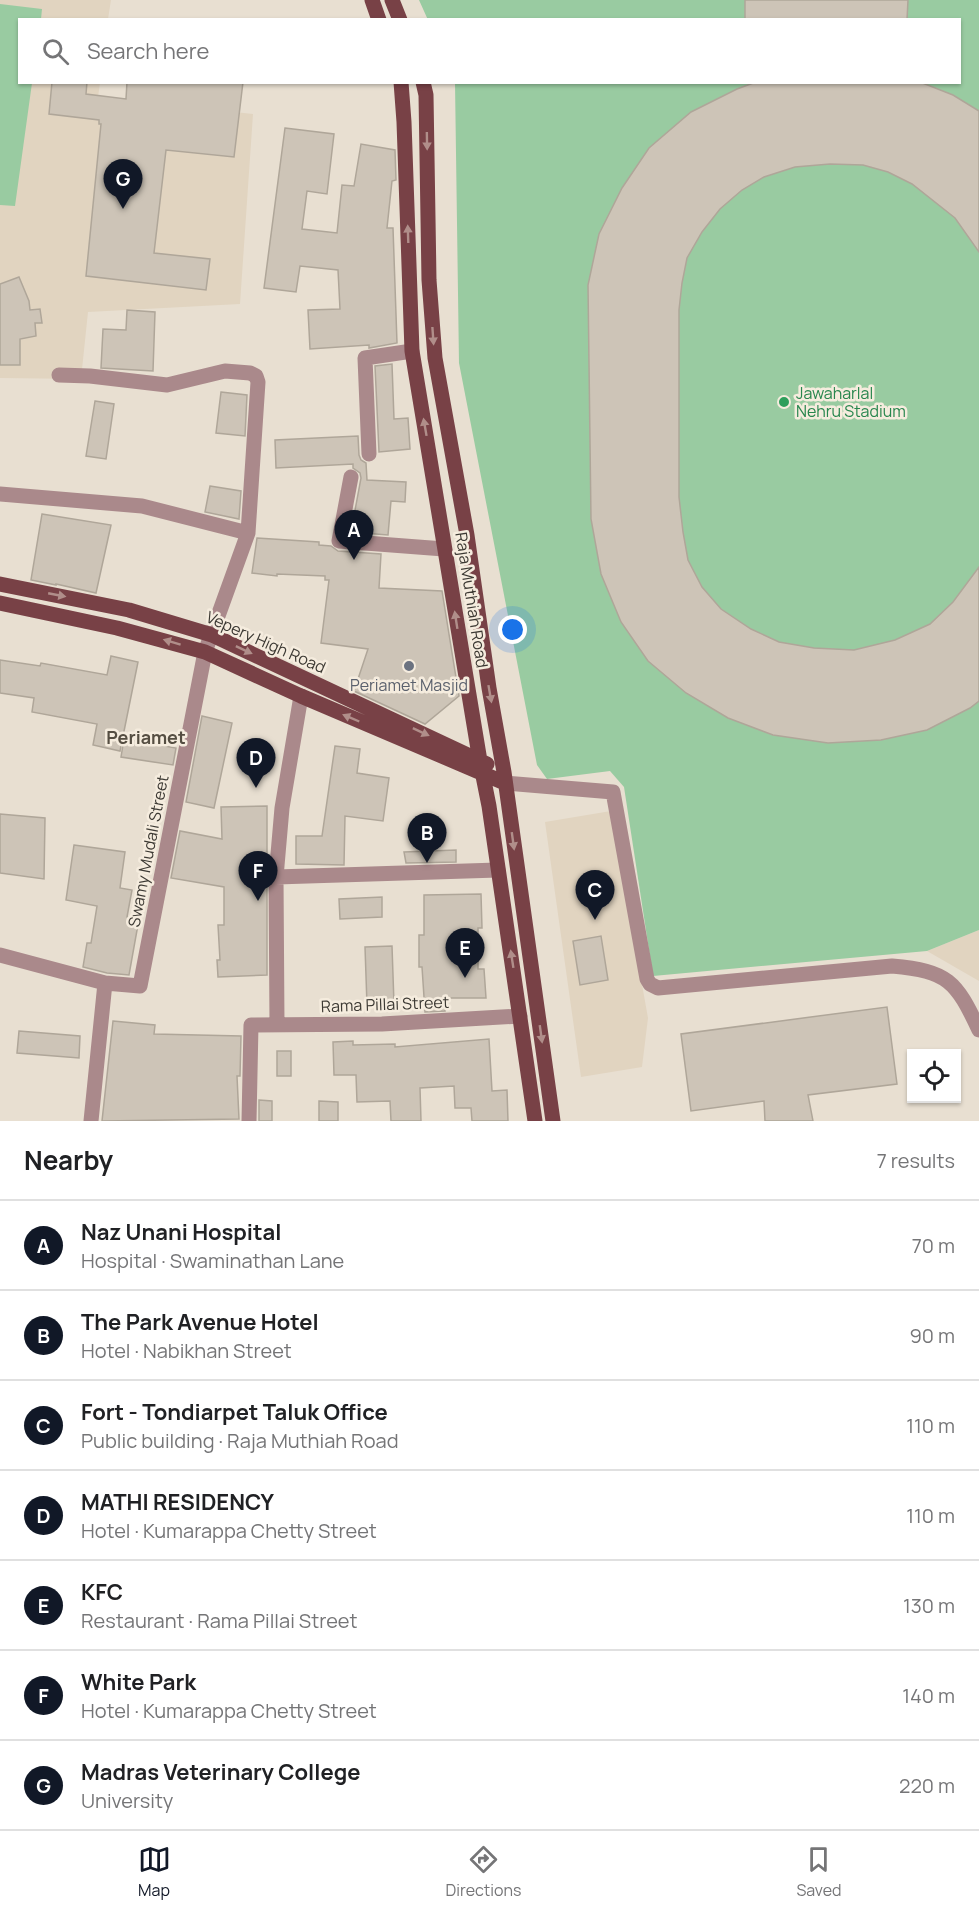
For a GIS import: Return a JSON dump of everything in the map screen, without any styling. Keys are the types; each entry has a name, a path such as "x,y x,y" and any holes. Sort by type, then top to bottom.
{"main road":[{"path":"372,0 378,18"},
{"path":"392,0 399,18"},
{"name":"Raja Muthiah Road","path":"401,84 412,351 489,806 535,1121"},
{"name":"Raja Muthiah Road","path":"423,84 426,95 429,280 435,358 467,535 489,688 505,778 553,1121"},
{"name":"Vepery High Road","path":"0,584 129,610 212,634 505,778"},
{"name":"Vepery High Road","path":"0,603 117,628 205,652 301,696 481,767"}],"street":[{"path":"369,454 365,358 412,351"},
{"path":"59,375 90,376 167,385 225,371 250,373 256,376 258,382 248,533 205,652"},
{"path":"351,477 339,541 444,549"},
{"path":"0,494 142,506 248,533"},
{"name":"Swamy Mudali Street","path":"105,983 140,986 205,652"},
{"path":"278,1024 276,877 282,808 301,696"},
{"path":"505,778 613,792 650,984 658,988 892,966 915,968 935,973 951,984 964,997 979,1030"},
{"path":"276,877 498,870"},
{"path":"0,955 105,983 91,1121"},
{"name":"Rama Pillai Street","path":"249,1121 251,1025 382,1024 520,1016"}],"shaded area":[{"path":"0,0 111,0 108,18 18,18 18,84 100,84 98,97 253,114 240,304 88,312 81,379 0,378"},
{"path":"611,811 648,1018 642,1067 581,1077 545,822"},
{"path":"979,930 979,981 927,951"}],"green space":[{"path":"419,0 979,0 979,930 927,951 653,976 624,787 610,771 547,779 537,765 459,363 455,84 961,84 961,18 427,18"},
{"path":"0,4 42,9 41,18 18,18 18,84 32,84 15,206 0,205"}],"building":[{"path":"745,0 908,0 907,18 745,18"},
{"path":"52,84 87,84 86,94 126,99 127,84 243,84 234,157 166,150 154,253 210,259 206,290 86,276 101,124 99,120 49,114"},
{"path":"751,84 925,84 953,95 979,111 979,252 955,218 912,184 888,172 863,165 830,164 795,167 764,177 742,190 720,209 702,232 687,258 679,310 679,497 683,532 688,560 702,587 721,609 751,629 779,642 814,648 854,650 895,640 930,624 953,602 979,567 979,701 927,730 881,740 828,743 773,735 728,718 686,693 648,661 621,622 601,574 591,519 588,285 599,234 622,188 649,148 691,112"},
{"path":"285,128 334,134 327,194 307,191 302,229 337,233 342,185 354,186 361,144 395,150 396,180 392,181 387,228 393,228 397,343 369,348 369,345 310,349 308,310 340,309 338,270 300,266 296,292 264,288"},
{"path":"19,277 29,301 30,310 40,309 42,323 35,323 36,336 20,339 20,365 0,365 0,284"},
{"path":"127,310 155,312 153,371 101,368 103,329 126,330"},
{"path":"392,364 394,419 408,418 410,449 379,452 375,366"},
{"path":"221,392 247,395 245,436 216,433"},
{"path":"95,401 114,404 106,459 86,456"},
{"path":"358,436 359,455 366,463 367,480 406,482 405,502 391,501 388,535 351,532 361,478 360,473 353,468 353,464 276,468 275,440"},
{"path":"210,486 241,491 239,519 205,512"},
{"path":"42,514 111,525 96,593 31,580"},
{"name":"Periamet Masjid","path":"257,538 319,542 319,545 331,546 338,551 381,554 379,588 442,591 459,696 425,724 354,691 368,649 321,643 329,580 325,580 325,576 277,574 277,576 252,573"},
{"path":"111,656 138,662 120,751 93,745 97,724 32,712 34,698 0,693 0,660 40,666 41,663 107,675"},
{"path":"202,716 232,723 214,808 186,802"},
{"path":"124,739 176,748 173,765 121,757"},
{"path":"335,746 360,749 357,773 389,778 383,821 345,816 344,865 296,864 296,836 322,836"},
{"path":"267,806 267,975 218,977 217,960 220,960 218,925 224,925 224,887 171,878 180,831 222,839 221,807"},
{"path":"0,814 45,818 44,879 0,873"},
{"path":"74,845 125,852 120,888 132,890 127,917 139,919 129,975 83,967 87,943 91,943 97,906 66,900"},
{"path":"456,850 456,862 406,863 404,852"},
{"path":"481,894 482,928 478,928 478,969 484,969 486,998 443,998 445,1011 425,1012 422,967 419,967 419,935 424,935 424,895"},
{"path":"382,897 382,917 340,919 339,899"},
{"path":"601,936 608,980 580,985 573,941"},
{"path":"392,946 394,1004 367,1005 365,947"},
{"path":"887,1007 897,1084 808,1095 813,1121 765,1121 764,1101 691,1111 681,1034"},
{"path":"113,1021 155,1025 154,1034 241,1036 240,1076 237,1076 239,1119 102,1121"},
{"path":"19,1031 80,1036 79,1058 17,1053"},
{"path":"489,1039 492,1091 507,1090 508,1121 472,1121 471,1108 455,1108 454,1086 420,1088 421,1121 391,1121 390,1101 357,1102 356,1075 334,1075 333,1042 353,1041 353,1045 395,1044 395,1047"},
{"path":"277,1051 291,1051 291,1076 277,1076"},
{"path":"259,1100 272,1101 272,1121 259,1121"},
{"path":"319,1101 338,1102 338,1121 319,1121"}],"place":[{"name":"Madras Veterinary College","path":"123,209"},
{"name":"Jawaharlal Nehru Stadium","path":"784,402"},
{"name":"Naz Unani Hospital","path":"354,560"},
{"name":"Periamet Masjid","path":"409,666"},
{"name":"MATHI RESIDENCY","path":"256,788"},
{"name":"The Park Avenue Hotel","path":"427,863"},
{"name":"White Park","path":"258,901"},
{"name":"Fort - Tondiarpet Taluk Office","path":"595,920"},
{"name":"KFC","path":"465,978"}],"district":[{"name":"Periamet","path":"146,737"}]}
